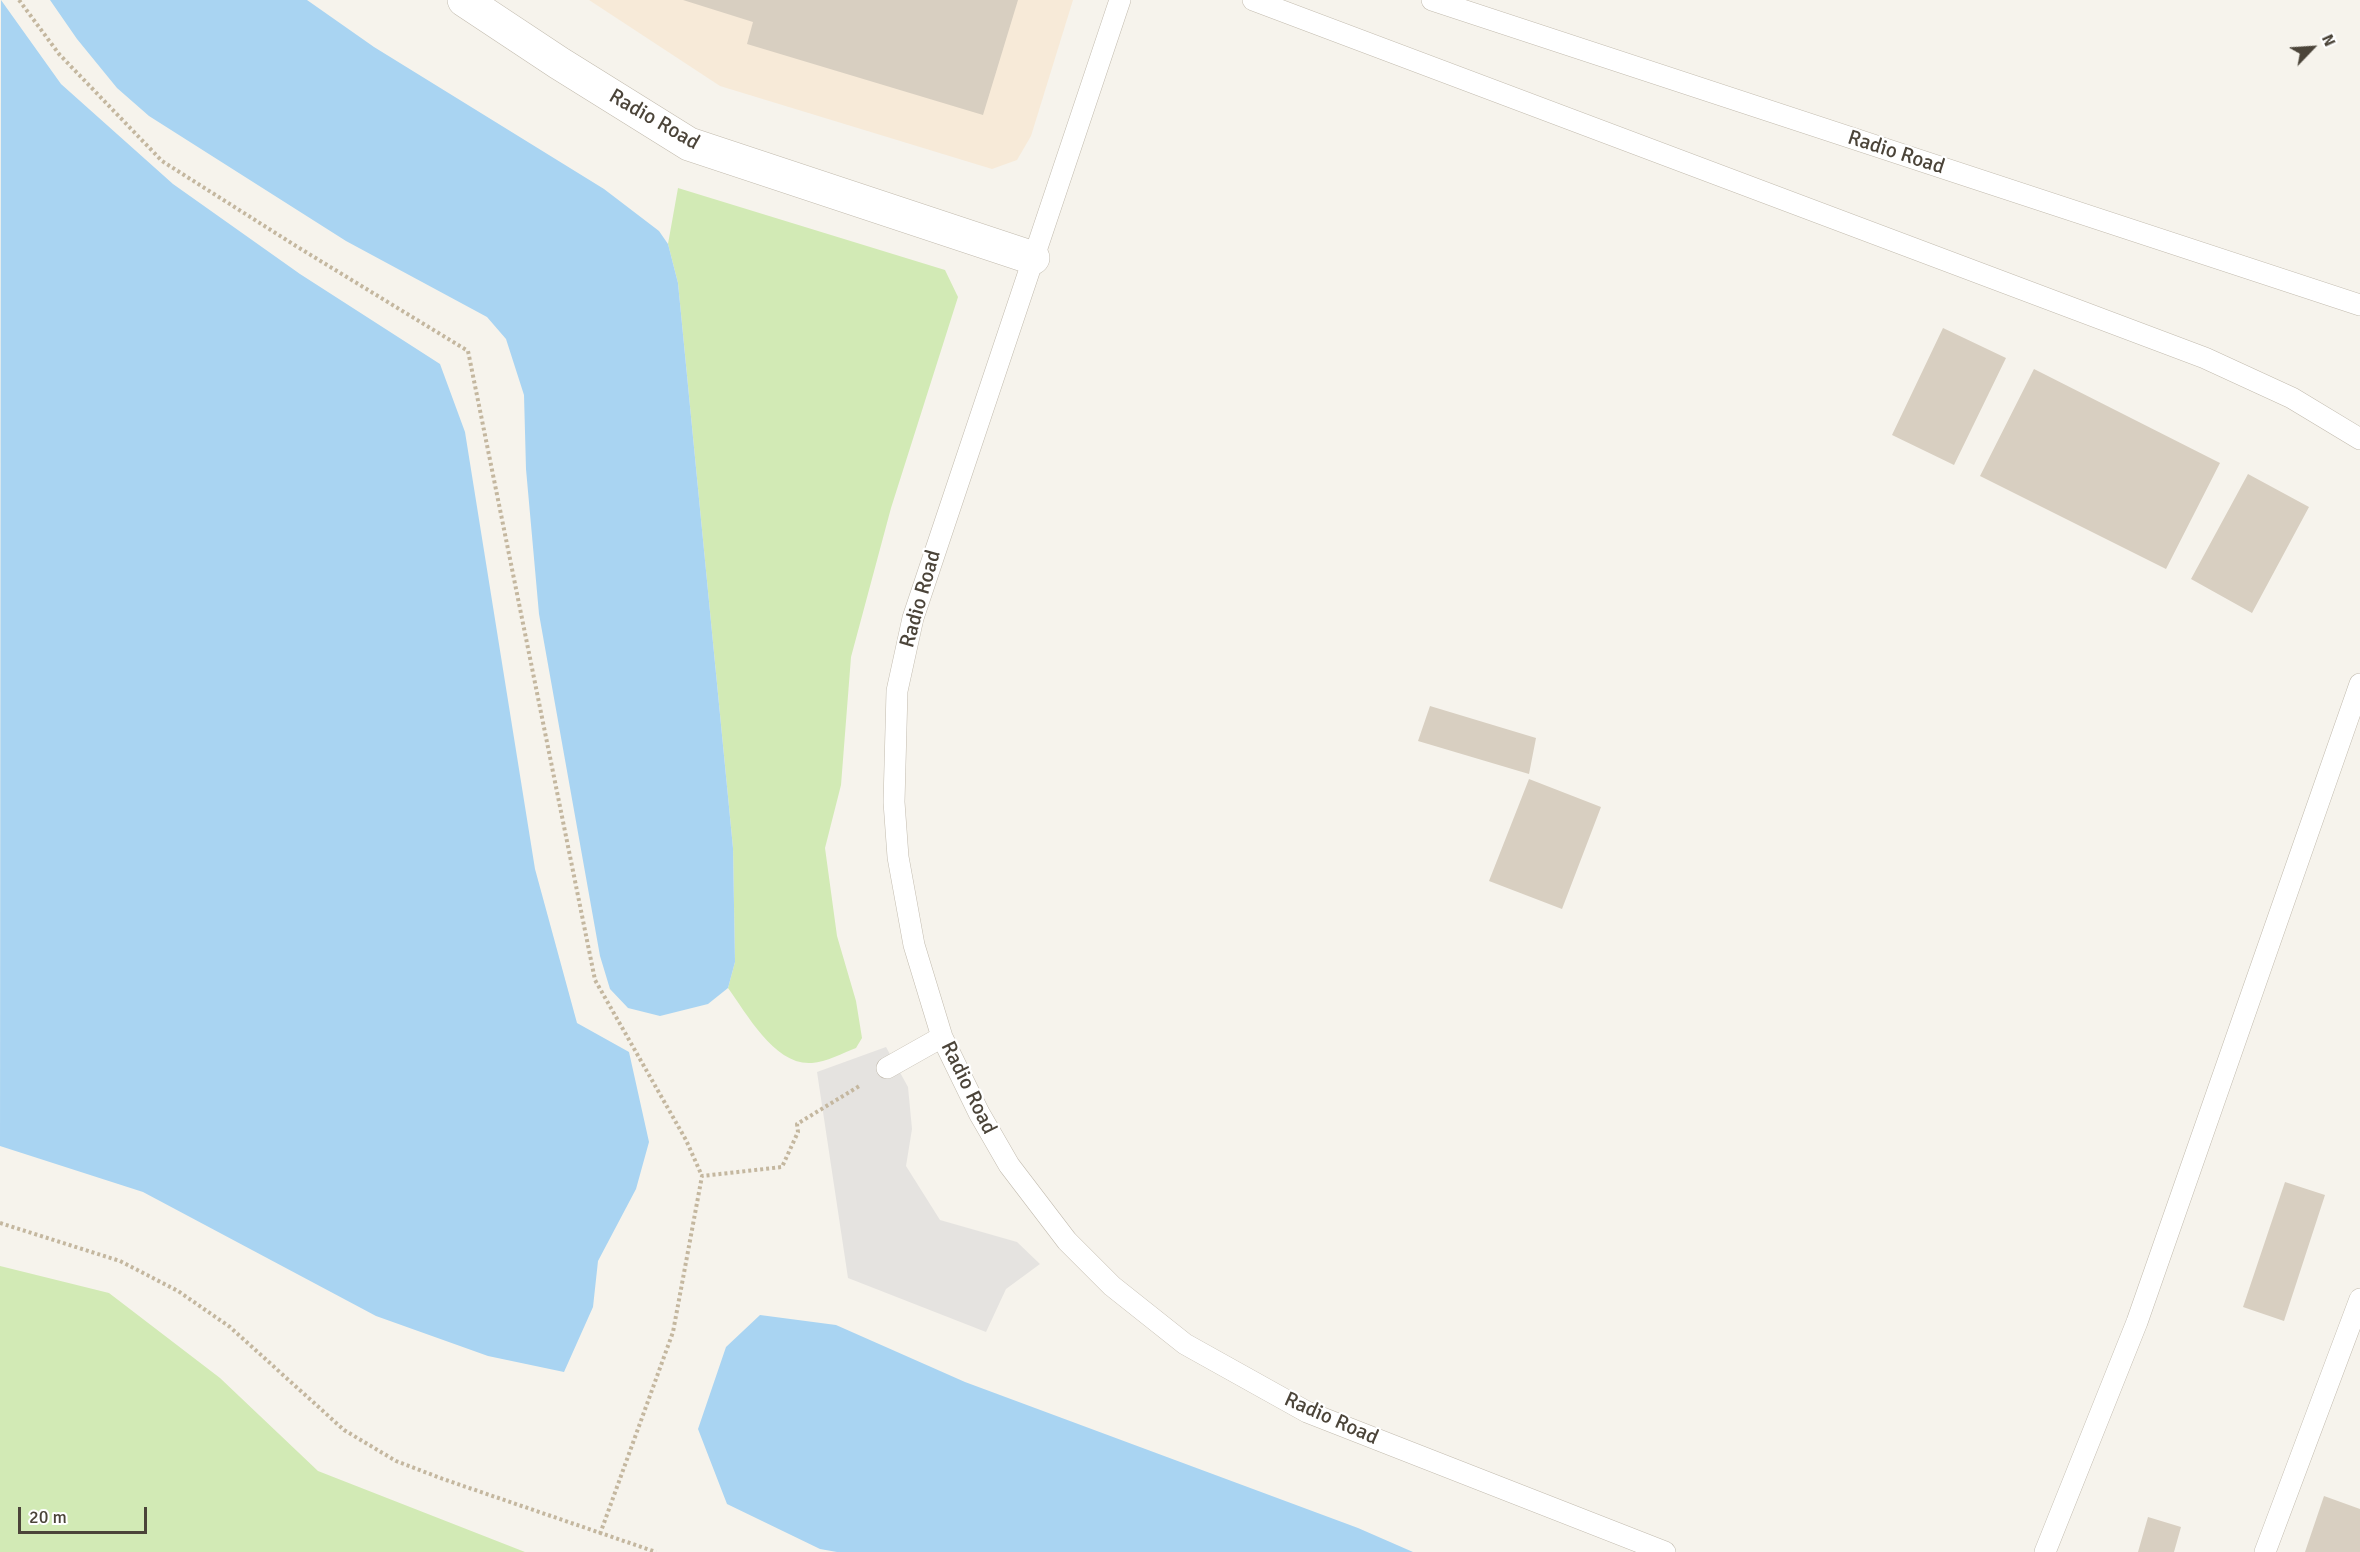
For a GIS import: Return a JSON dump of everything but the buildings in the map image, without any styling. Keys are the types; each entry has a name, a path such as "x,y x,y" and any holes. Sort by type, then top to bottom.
{"street":[{"name":"Radio Road","path":"464,0 559,63 689,144 1033,258"}],"lane":[{"name":"Radio Road","path":"1120,0 916,607 897,691 894,792 898,857 914,945 942,1038 1009,1165 1061,1233 1112,1286 1185,1344 1307,1412 1665,1552"},
{"path":"1253,0 2205,358 2292,398 2360,440"},
{"name":"Radio Road","path":"1432,0 2360,305"},
{"path":"2045,1552 2137,1322 2360,684"},
{"path":"887,1068 942,1038"},
{"path":"2265,1552 2360,1299"}],"path":[{"path":"19,0 58,54 162,161 468,351 595,980 686,1140 702,1176 673,1332 600,1534"},
{"path":"702,1176 782,1167 798,1132 797,1124 887,1068"},
{"path":"0,1223 120,1261 178,1291 230,1327 344,1430 396,1461 656,1552"}],"shaded area":[{"path":"589,0 1073,0 1031,136 1017,160 992,169 720,86"},
{"path":"886,1047 908,1087 912,1129 906,1166 940,1220 1017,1242 1040,1264 1006,1289 986,1332 848,1278 817,1072"}],"green space":[{"path":"678,188 945,270 958,297 891,508 851,657 841,785 825,848 837,936 856,1001 862,1038 856,1048 812,1063 799,1062 774,1047 753,1024 728,988 735,962 733,848 678,283 668,244"},
{"path":"0,1266 109,1293 220,1378 318,1471 525,1552 0,1552"}],"water":[{"path":"1,0 61,84 173,184 300,274 440,364 465,432 535,869 577,1023 629,1052 649,1142 636,1189 598,1261 593,1307 564,1372 488,1356 376,1316 143,1192 0,1146"},
{"path":"50,0 307,0 374,47 604,189 659,231 668,244 678,283 733,848 735,962 728,988 708,1004 660,1016 628,1008 610,989 600,956 539,614 526,469 524,395 506,339 487,317 346,241 149,116 117,88 77,39"},
{"path":"760,1315 836,1325 965,1382 1358,1528 1413,1552 837,1552 820,1549 727,1504 698,1429 726,1347"}]}
